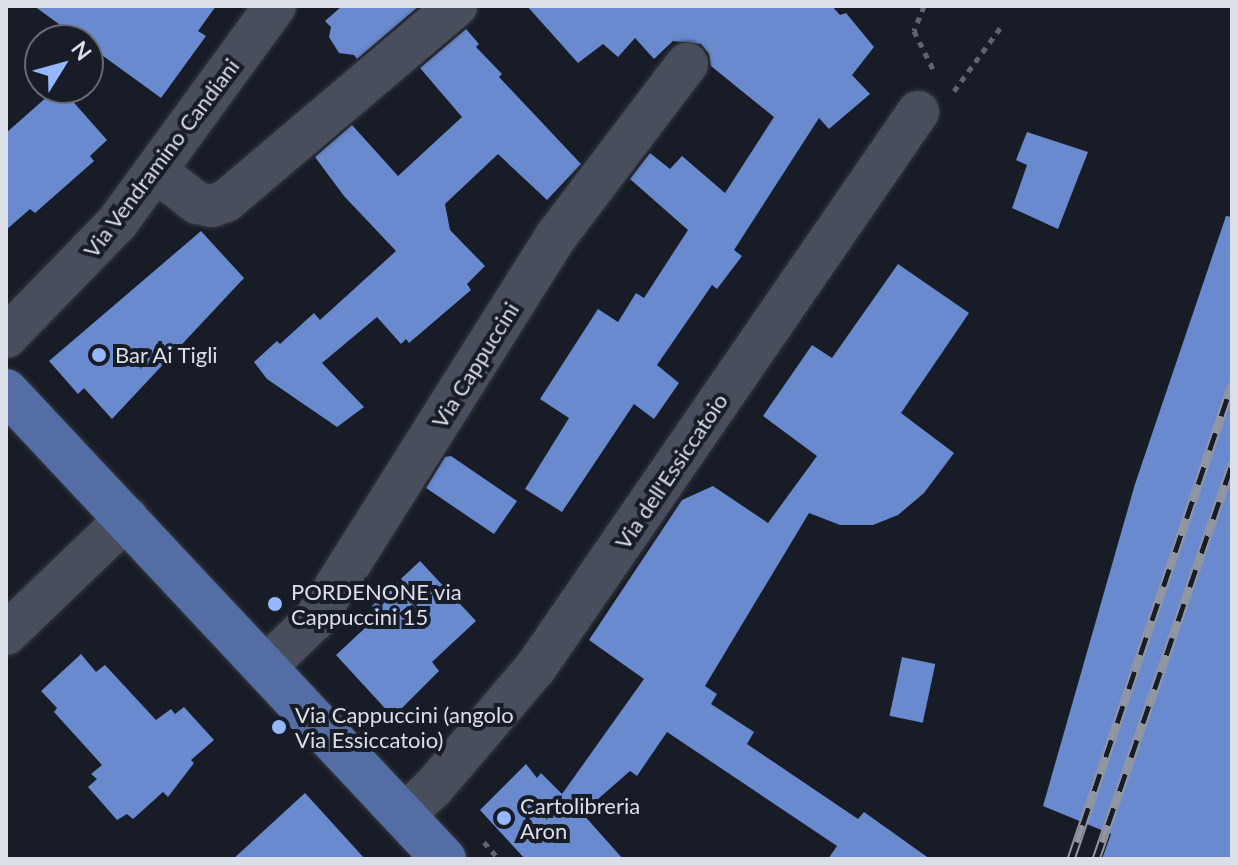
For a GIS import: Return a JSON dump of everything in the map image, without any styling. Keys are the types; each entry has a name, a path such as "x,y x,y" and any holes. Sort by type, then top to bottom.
{"main road":[{"path":"6,391 444,859"}],"street":[{"name":"Via Vendramino Candiani","path":"6,337 80,264 156,171 275,6"},
{"path":"156,171 197,203 212,206 226,201 456,6"},
{"name":"Via Cappuccini","path":"266,666 315,619 557,235 687,64"},
{"name":"Via dell'Essiccatoio","path":"404,815 433,788 536,667 933,105"},
{"path":"6,634 127,518"}],"path":[{"path":"924,6 914,31 933,105"},
{"path":"933,105 1003,24"}],"building":[{"path":"34,6 216,6 198,31 206,36 161,98 104,57 104,24 59,24"},
{"path":"342,6 419,6 357,59 354,55 339,53 329,37 331,27 325,21"},
{"path":"527,6 832,6 840,15 846,13 874,47 852,75 870,94 829,129 819,118 734,250 742,256 717,289 712,285 657,365 679,383 654,419 634,404 562,512 525,489 569,418 540,399 598,309 618,322 636,293 644,298 688,230 630,179 650,153 670,169 682,156 725,193 774,117 711,66 709,54 701,44 673,41 654,59 635,38 618,57 603,44 578,63"},
{"path":"466,29 479,44 476,47 502,74 499,77 581,164 547,200 498,154 445,204 450,230 485,266 467,284 471,290 409,343 406,339 401,344 377,317 322,363 364,407 337,427 267,379 254,362 277,341 280,344 314,313 320,320 396,251 344,196 315,157 352,125 398,176 462,117 420,68"},
{"path":"39,104 75,104 107,140 90,156 94,161 35,213 30,209 6,230 6,133"},
{"path":"1027,132 1088,152 1058,229 1012,208 1027,165 1016,160"},
{"path":"1226,216 1232,217 1232,859 1102,859 1111,834 1043,806 1135,484"},
{"path":"201,231 244,278 112,419 84,388 78,394 49,361"},
{"path":"898,264 969,313 901,413 954,453 924,493 898,515 873,525 840,525 809,513 705,686 717,694 711,704 754,732 747,744 858,819 864,812 930,859 828,859 837,846 667,732 637,776 630,771 582,813 623,859 525,859 480,810 526,764 537,778 541,773 562,794 644,679 589,640 682,500 713,486 768,523 817,456 763,416 812,345 832,358"},
{"path":"451,456 517,501 494,534 426,488 445,457"},
{"path":"420,561 476,621 432,662 439,671 393,717 336,655 379,615 372,606"},
{"path":"81,654 96,672 105,665 156,720 171,709 175,714 184,707 214,740 191,760 194,763 168,797 163,792 133,819 127,814 117,820 88,787 97,779 91,774 102,765 54,712 57,708 41,691"},
{"path":"902,657 935,664 923,723 890,716"},
{"path":"305,793 365,859 233,859"}],"railway":[{"path":"1071,859 1232,384"},
{"path":"1096,859 1232,463"}],"place":[{"name":"Bar Ai Tigli","path":"99,355"},
{"name":"PORDENONE via Cappuccini 15","path":"275,604"},
{"name":"Via Cappuccini (angolo Via Essiccatoio)","path":"279,727"},
{"name":"Cartolibreria Aron","path":"504,818"}]}
